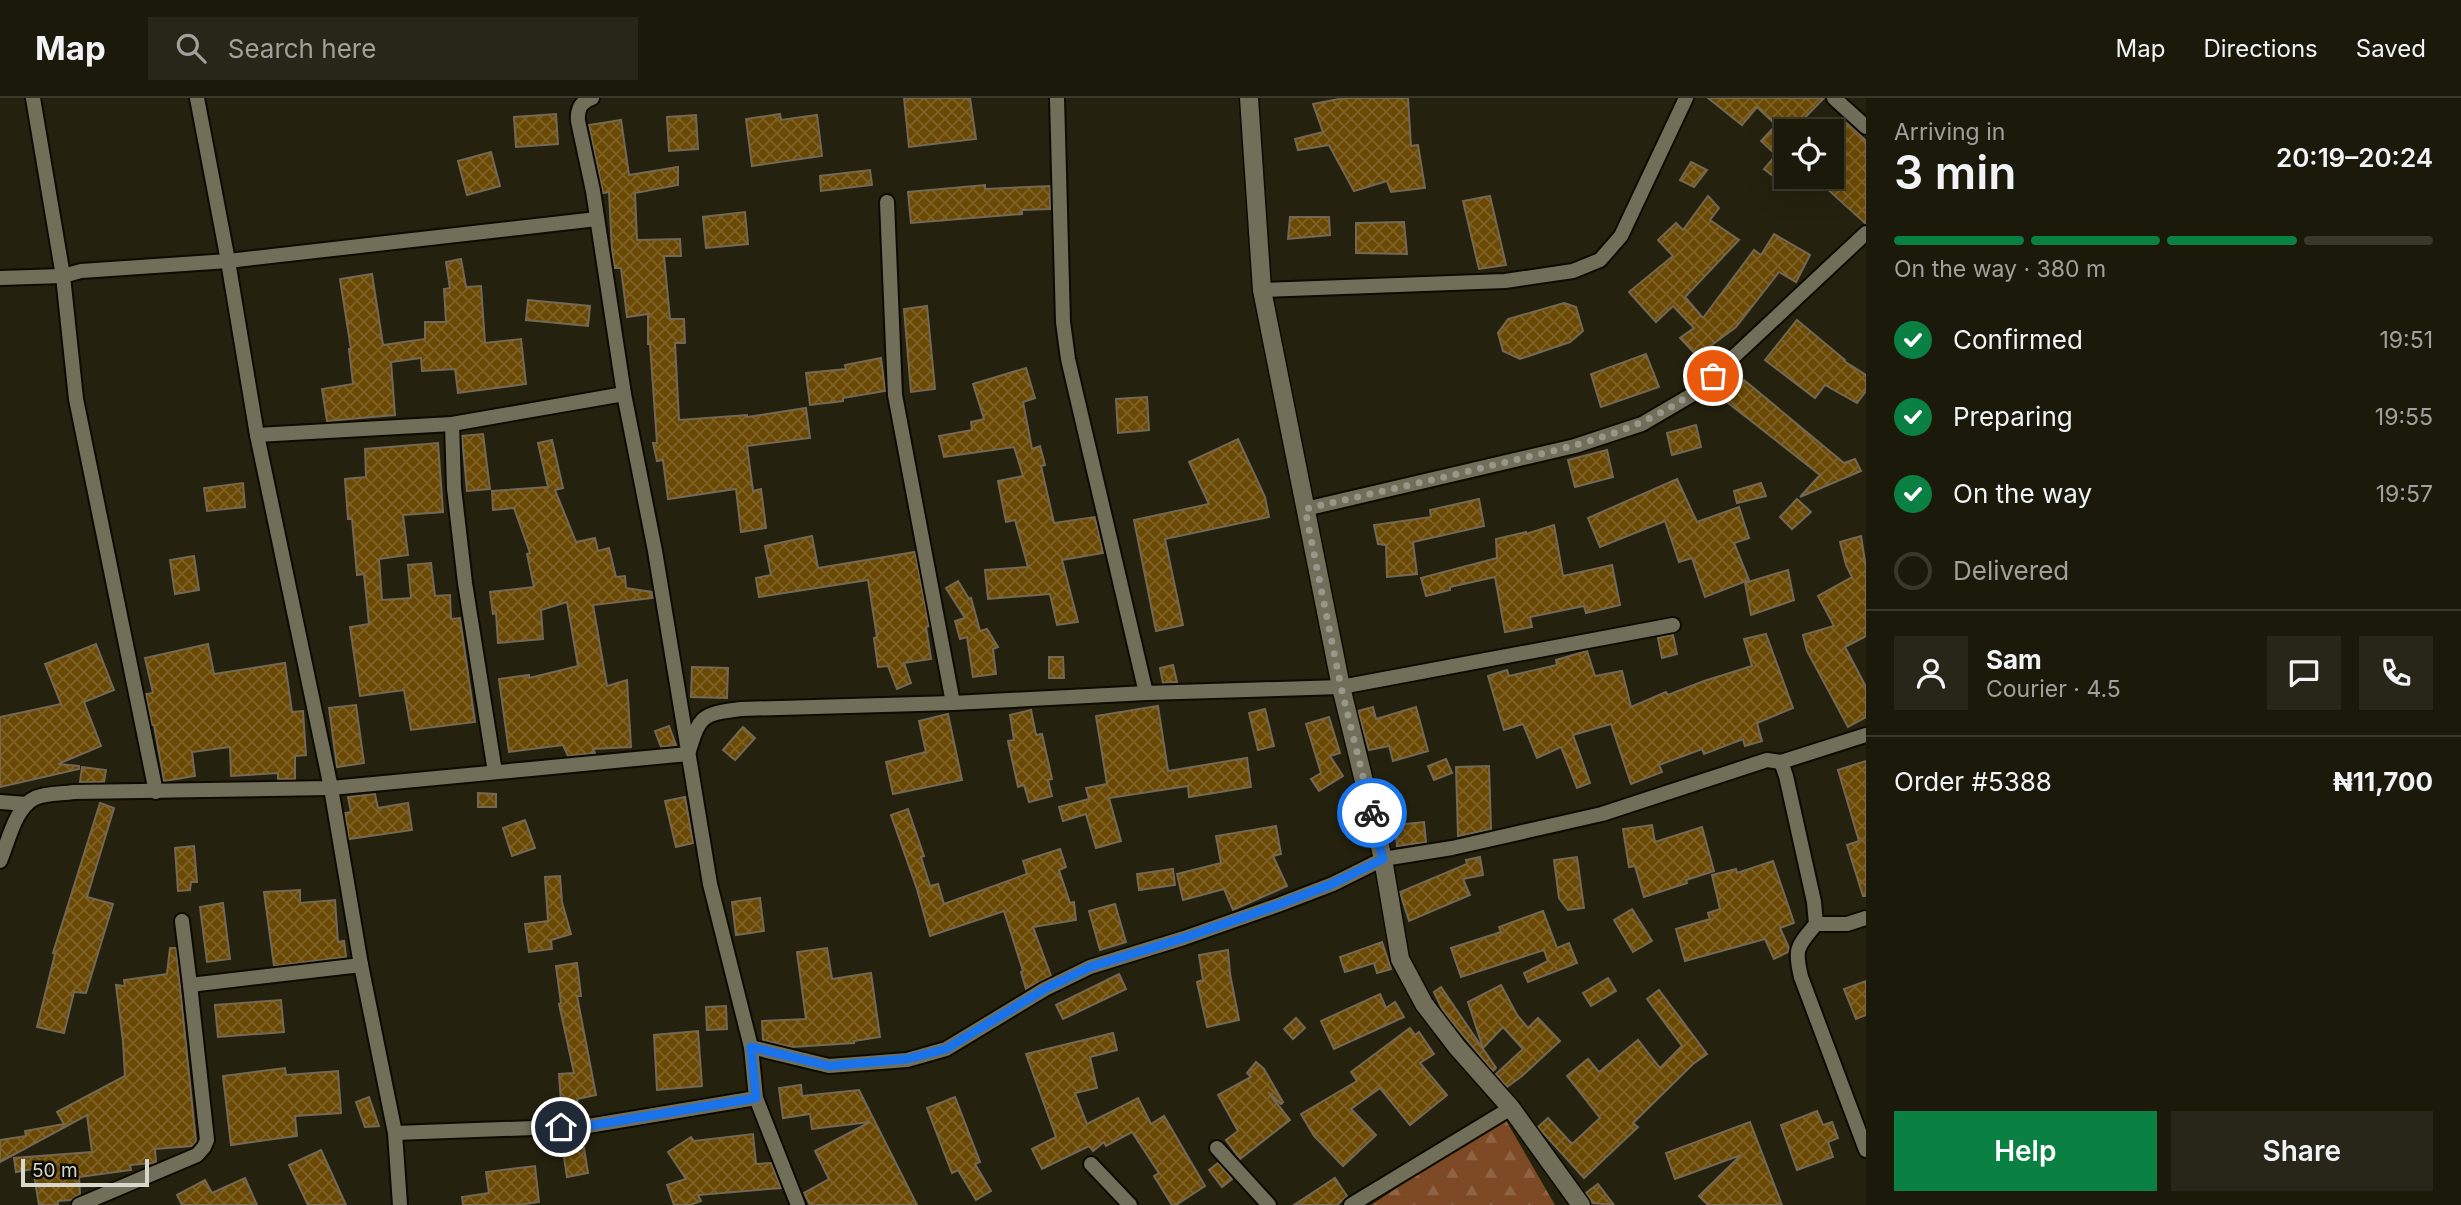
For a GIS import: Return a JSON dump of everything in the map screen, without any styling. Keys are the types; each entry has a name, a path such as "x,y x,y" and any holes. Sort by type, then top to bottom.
{"street":[{"path":"33,98 62,276 76,399 156,792"},
{"path":"197,98 257,435 331,788 361,965 395,1133 400,1205"},
{"path":"1057,98 1063,322 1068,359 1146,693"},
{"path":"1249,98 1262,290 1341,687 1383,859 1400,959 1424,1004 1457,1047 1511,1108 1581,1205"},
{"path":"1262,290 1505,281 1573,271 1600,260 1621,236 1686,98"},
{"path":"1834,98 1866,127"},
{"path":"583,100 577,112 578,121 597,219 624,394 655,551 710,884 751,1047 756,1098 798,1205"},
{"path":"887,202 895,395 953,703"},
{"path":"0,278 62,276 81,271 228,261 597,219"},
{"path":"1305,509 1575,446 1642,424 1695,393 1866,233"},
{"path":"257,435 452,424 624,394"},
{"path":"452,424 454,488 463,569 495,772"},
{"path":"688,754 697,724 713,712 1341,687 1673,625"},
{"path":"751,1047 829,1066 907,1059 946,1049 1045,989 1090,967 1278,905 1332,884 1383,859 1452,848 1602,814 1767,760 1781,762 1866,735"},
{"path":"0,861 19,814 27,804 36,798 74,792 331,788 688,754"},
{"path":"1781,762 1806,864 1816,924 1804,938 1796,954 1798,966 1866,1150"},
{"path":"0,802 27,804"},
{"path":"1816,924 1847,924 1866,918"},
{"path":"79,1205 197,1155 204,1147 206,1140 181,920"},
{"path":"190,985 361,965"},
{"path":"395,1133 588,1126 756,1098"},
{"path":"1351,1205 1511,1108"},
{"path":"1217,1148 1269,1205"},
{"path":"1091,1164 1130,1205"}],"green space":[{"path":"1504,1117 1555,1205 1371,1205"}],"building":[{"path":"904,98 970,98 976,139 909,147"},
{"path":"1344,98 1408,98 1411,146 1418,145 1425,188 1391,192 1387,181 1354,191 1329,145 1298,150 1295,139 1323,132 1313,104"},
{"path":"1708,98 1824,98 1804,119 1774,119 1774,123 1757,107 1742,125"},
{"path":"556,114 558,144 516,147 514,117"},
{"path":"780,114 781,120 817,115 822,156 752,166 746,119"},
{"path":"696,115 698,149 669,151 667,117"},
{"path":"621,120 629,175 678,167 678,185 635,193 637,240 680,239 681,256 664,256 670,319 684,319 685,343 675,343 679,420 747,417 806,408 810,438 747,446 753,491 761,489 766,528 741,532 736,489 668,499 663,460 657,461 653,443 657,443 648,314 627,317 621,268 615,268 612,251 609,192 603,193 589,125"},
{"path":"1846,121 1866,141 1866,224 1827,189 1844,189"},
{"path":"1774,127 1774,153 1761,141"},
{"path":"491,152 500,186 467,195 458,161"},
{"path":"1774,157 1774,177 1764,169"},
{"path":"1691,162 1707,170 1694,187 1680,180"},
{"path":"870,170 872,185 821,191 820,176"},
{"path":"985,185 985,189 1050,186 1050,209 1022,210 1022,214 911,223 908,192"},
{"path":"1490,196 1506,265 1479,269 1463,201"},
{"path":"1708,196 1719,208 1710,220 1739,240 1685,297 1703,318 1754,250 1761,255 1774,234 1810,255 1796,282 1779,272 1736,327 1697,356 1680,338 1694,328 1673,306 1656,322 1629,292 1673,256 1658,240 1676,223 1683,230"},
{"path":"745,212 748,244 706,248 703,217"},
{"path":"1290,217 1329,217 1330,235 1288,239"},
{"path":"1404,222 1407,254 1356,253 1356,223"},
{"path":"461,259 466,287 481,286 485,343 521,339 526,384 458,393 455,369 422,371 421,358 391,362 395,415 327,421 322,389 353,384 351,349 340,279 372,274 383,345 425,339 425,322 446,322 444,289 450,288 446,262"},
{"path":"528,300 590,306 588,326 526,320"},
{"path":"1564,303 1576,307 1583,331 1570,342 1520,359 1503,351 1498,333 1508,319"},
{"path":"927,306 935,389 911,392 904,309"},
{"path":"1797,320 1844,361 1866,375 1866,391 1857,403 1825,385 1815,398 1765,360"},
{"path":"1646,354 1659,387 1601,407 1591,374"},
{"path":"881,358 885,391 843,398 843,401 810,405 806,373 846,369 845,365"},
{"path":"1026,368 1035,398 1023,402 1032,449 1040,446 1045,465 1041,466 1054,523 1095,517 1103,553 1062,560 1078,622 1057,625 1050,594 988,599 985,570 1028,567 1015,520 1006,522 998,481 1023,476 1014,447 944,457 939,436 972,430 971,422 984,419 973,384"},
{"path":"1744,380 1844,463 1855,459 1861,471 1800,497 1820,475 1727,402"},
{"path":"1147,397 1149,430 1118,433 1116,399"},
{"path":"1696,425 1701,447 1672,455 1667,433"},
{"path":"483,434 490,489 467,491 462,436"},
{"path":"1238,439 1265,497 1269,517 1165,539 1183,625 1156,631 1134,520 1209,504 1189,462"},
{"path":"552,440 563,488 555,490 576,542 595,538 598,551 609,548 616,577 625,576 626,588 652,592 653,598 593,605 607,686 627,680 631,747 593,749 595,753 568,756 563,745 509,752 499,679 529,675 529,678 578,666 567,602 541,610 543,639 498,643 496,613 493,614 490,592 534,587 527,554 530,553 514,508 493,510 492,491 548,487 538,443"},
{"path":"438,443 443,512 403,515 408,555 379,559 382,600 411,598 408,565 431,563 435,596 450,595 451,619 460,618 475,722 411,730 404,690 360,696 350,627 369,624 364,574 357,575 345,479 366,477 365,449"},
{"path":"1607,450 1613,477 1575,487 1568,460"},
{"path":"1677,479 1697,522 1739,507 1749,538 1734,543 1749,580 1705,597 1692,558 1679,562 1665,521 1600,547 1588,518"},
{"path":"243,483 245,507 207,511 204,488"},
{"path":"1761,483 1766,496 1737,503 1734,491"},
{"path":"1479,499 1484,526 1413,542 1417,574 1387,577 1386,545 1378,544 1374,525 1431,517 1430,510"},
{"path":"1797,499 1811,512 1792,529 1780,517"},
{"path":"1554,525 1563,576 1612,565 1620,605 1586,613 1584,606 1530,617 1532,627 1505,632 1495,577 1450,587 1450,590 1426,596 1421,578 1497,558 1496,539 1526,534"},
{"path":"812,536 818,568 915,552 929,626 926,627 931,659 904,663 911,683 897,689 888,666 878,667 874,638 877,637 868,580 759,597 756,578 771,575 765,546"},
{"path":"1861,536 1866,568 1866,636 1845,647 1866,687 1866,717 1848,727 1807,651 1803,635 1834,626 1818,596 1852,577 1840,542"},
{"path":"194,556 199,590 175,594 170,560"},
{"path":"1788,570 1794,600 1751,615 1745,583"},
{"path":"958,581 969,599 971,598 980,631 987,629 998,647 993,649 996,674 973,677 967,637 960,639 955,621 965,618 946,588"},
{"path":"1766,634 1793,708 1757,723 1762,741 1745,746 1743,739 1704,754 1702,749 1659,765 1662,772 1631,784 1611,724 1573,735 1590,783 1577,788 1561,747 1537,758 1523,724 1504,730 1488,676 1507,670 1509,676 1557,665 1556,660 1587,651 1595,676 1622,671 1631,707 1666,692 1668,695 1752,666 1744,639"},
{"path":"1673,635 1677,654 1662,658 1658,638"},
{"path":"96,644 114,690 84,702 101,746 58,764 79,766 79,769 0,787 0,717 61,704 45,664"},
{"path":"208,644 214,674 285,663 292,712 303,711 306,755 295,756 295,779 278,779 278,773 231,776 230,747 192,752 195,776 164,781 146,694 153,693 145,658"},
{"path":"1049,657 1063,657 1064,678 1049,678"},
{"path":"1173,665 1177,682 1163,683 1160,668"},
{"path":"692,667 728,668 727,698 691,697"},
{"path":"356,705 364,763 337,767 329,708"},
{"path":"1158,706 1168,771 1247,758 1251,787 1189,797 1188,786 1109,798 1121,841 1096,848 1086,814 1063,821 1059,807 1089,799 1086,788 1107,784 1096,716"},
{"path":"1373,707 1376,719 1416,707 1428,751 1393,761 1389,746 1369,750 1358,711"},
{"path":"1265,709 1274,746 1258,750 1249,713"},
{"path":"1031,710 1036,735 1042,734 1052,779 1048,780 1052,796 1029,802 1024,785 1018,787 1008,741 1014,740 1010,715"},
{"path":"948,714 962,780 893,794 886,762 926,752 919,721"},
{"path":"1329,717 1340,753 1330,756 1343,776 1319,791 1311,779 1321,773 1306,724"},
{"path":"669,726 676,745 661,747 655,731"},
{"path":"743,727 755,738 735,760 723,750"},
{"path":"1446,759 1452,773 1434,780 1428,766"},
{"path":"1866,761 1866,896 1863,896 1847,845 1859,841 1838,770"},
{"path":"1489,766 1491,829 1458,836 1456,767"},
{"path":"82,767 106,770 104,782 80,782"},
{"path":"478,793 496,794 496,807 478,807"},
{"path":"375,794 378,808 408,803 412,830 349,839 345,813 351,812 348,797"},
{"path":"685,797 693,843 676,847 665,801"},
{"path":"100,803 114,808 87,897 113,904 86,993 74,992 64,1033 37,1027 55,954 53,953"},
{"path":"908,809 924,856 921,857 930,886 938,884 944,904 1027,874 1023,861 1060,849 1066,867 1059,870 1070,903 1074,902 1076,920 1033,927 1051,976 1026,989 1004,911 930,936 891,815"},
{"path":"525,820 535,848 512,856 503,828"},
{"path":"1424,822 1426,842 1397,846 1395,825"},
{"path":"1652,825 1655,842 1702,827 1714,871 1644,897 1635,866 1629,867 1623,829"},
{"path":"1276,826 1281,854 1273,856 1287,886 1233,910 1224,889 1183,900 1177,874 1221,863 1216,836"},
{"path":"194,846 197,882 191,882 190,890 178,891 175,848"},
{"path":"1480,857 1483,875 1463,879 1470,895 1409,921 1400,892 1467,864 1466,860"},
{"path":"1577,857 1584,908 1568,910 1559,898 1554,860"},
{"path":"1773,861 1794,923 1780,928 1789,948 1788,952 1774,959 1765,939 1685,961 1676,929 1710,919 1708,913 1720,909 1712,875 1736,869 1737,873"},
{"path":"1173,869 1175,885 1139,890 1137,874"},
{"path":"560,876 562,902 571,934 551,940 552,949 529,952 525,924 548,921 545,877"},
{"path":"300,890 300,903 335,900 338,942 344,941 346,957 274,966 264,892"},
{"path":"760,898 764,931 736,935 732,902"},
{"path":"223,903 230,959 207,962 200,907"},
{"path":"1115,904 1126,942 1100,950 1089,911"},
{"path":"1632,909 1652,941 1633,952 1614,920"},
{"path":"1543,911 1557,948 1569,943 1577,963 1528,982 1524,973 1548,961 1544,950 1461,977 1451,948 1501,932 1499,927"},
{"path":"1382,942 1391,969 1377,973 1374,963 1345,972 1340,957"},
{"path":"170,948 176,948 196,1142 192,1146 155,1149 156,1162 130,1165 131,1170 79,1177 80,1194 71,1200 58,1201 58,1205 39,1205 33,1169 16,1172 14,1158 92,1152 87,1115 0,1162 0,1140 26,1136 25,1131 64,1124 57,1112 125,1076 116,985 125,986 124,980 167,974"},
{"path":"827,948 832,979 871,973 880,1037 854,1043 792,1047 763,1040 762,1021 806,1019 797,952"},
{"path":"1228,950 1239,1020 1207,1027 1197,982 1203,980 1199,955"},
{"path":"577,963 581,996 577,996 596,1095 577,1099 579,1117 562,1117 559,1074 574,1073 559,1004 556,966"},
{"path":"1119,974 1126,989 1063,1019 1056,1005"},
{"path":"1608,978 1616,991 1591,1006 1583,993"},
{"path":"1866,981 1866,1015 1856,1019 1844,989"},
{"path":"1501,985 1517,1015 1528,1028 1538,1018 1560,1041 1507,1087 1496,1074 1523,1049 1503,1027 1483,1048 1468,1002"},
{"path":"1441,987 1496,1068 1493,1071 1443,1011 1434,992"},
{"path":"1659,990 1707,1054 1693,1064 1633,1123 1638,1127 1584,1178 1538,1127 1548,1118 1572,1144 1600,1118 1567,1076 1588,1059 1599,1072 1638,1040 1660,1068 1682,1046 1647,999"},
{"path":"1380,994 1386,1008 1395,1002 1404,1017 1334,1049 1321,1021"},
{"path":"281,1000 284,1032 218,1037 215,1005"},
{"path":"726,1006 727,1029 707,1030 706,1007"},
{"path":"1296,1018 1305,1028 1293,1039 1284,1029"},
{"path":"1410,1028 1415,1035 1419,1032 1434,1054 1420,1063 1447,1095 1410,1125 1380,1088 1351,1109 1376,1135 1343,1166 1314,1136 1301,1114 1357,1081 1351,1072"},
{"path":"698,1031 702,1086 657,1090 654,1035"},
{"path":"1113,1033 1117,1050 1090,1057 1097,1088 1075,1093 1087,1124 1138,1098 1151,1124 1164,1116 1205,1186 1176,1205 1172,1205 1154,1176 1159,1173 1132,1132 1106,1146 1104,1142 1093,1151 1089,1146 1042,1169 1032,1149 1056,1137 1026,1054"},
{"path":"1256,1062 1264,1069 1283,1102 1281,1104 1268,1092 1290,1120 1240,1159 1226,1140 1238,1131 1218,1095 1251,1077 1247,1073"},
{"path":"285,1068 286,1075 338,1071 341,1113 295,1116 297,1136 231,1145 223,1076"},
{"path":"801,1085 802,1096 859,1090 917,1205 810,1205 804,1193 829,1179 815,1151 870,1122 812,1129 810,1114 783,1118 779,1088"},
{"path":"369,1097 379,1126 365,1127 356,1102"},
{"path":"955,1097 980,1162 975,1164 991,1191 976,1200 958,1170 952,1173 927,1108"},
{"path":"1817,1111 1823,1125 1832,1122 1838,1138 1828,1142 1833,1157 1797,1170 1781,1125"},
{"path":"1750,1122 1782,1205 1708,1205 1699,1196 1741,1155 1675,1179 1666,1153"},
{"path":"753,1134 756,1164 771,1163 781,1188 698,1195 701,1201 690,1205 674,1205 667,1185 686,1179 668,1152 691,1137 694,1141"},
{"path":"584,1148 588,1173 567,1177 563,1151"},
{"path":"321,1150 346,1205 308,1205 289,1165"},
{"path":"1218,1163 1232,1179 1222,1187 1209,1170"},
{"path":"535,1166 539,1202 518,1205 463,1205 462,1197 489,1193 486,1172"},
{"path":"245,1178 257,1205 182,1205 177,1195 205,1180 212,1193"},
{"path":"1335,1178 1347,1196 1337,1205 1294,1205"},
{"path":"1598,1184 1614,1205 1592,1203 1586,1193"}],"way so far":[{"path":"1372,813 1341,687 1305,509 1575,446 1642,424 1695,393 1713,376"}],"route":[{"path":"561,1127 588,1126 756,1098 751,1047 829,1066 907,1059 946,1049 1045,989 1090,967 1278,905 1332,884 1383,859 1372,813"}]}
